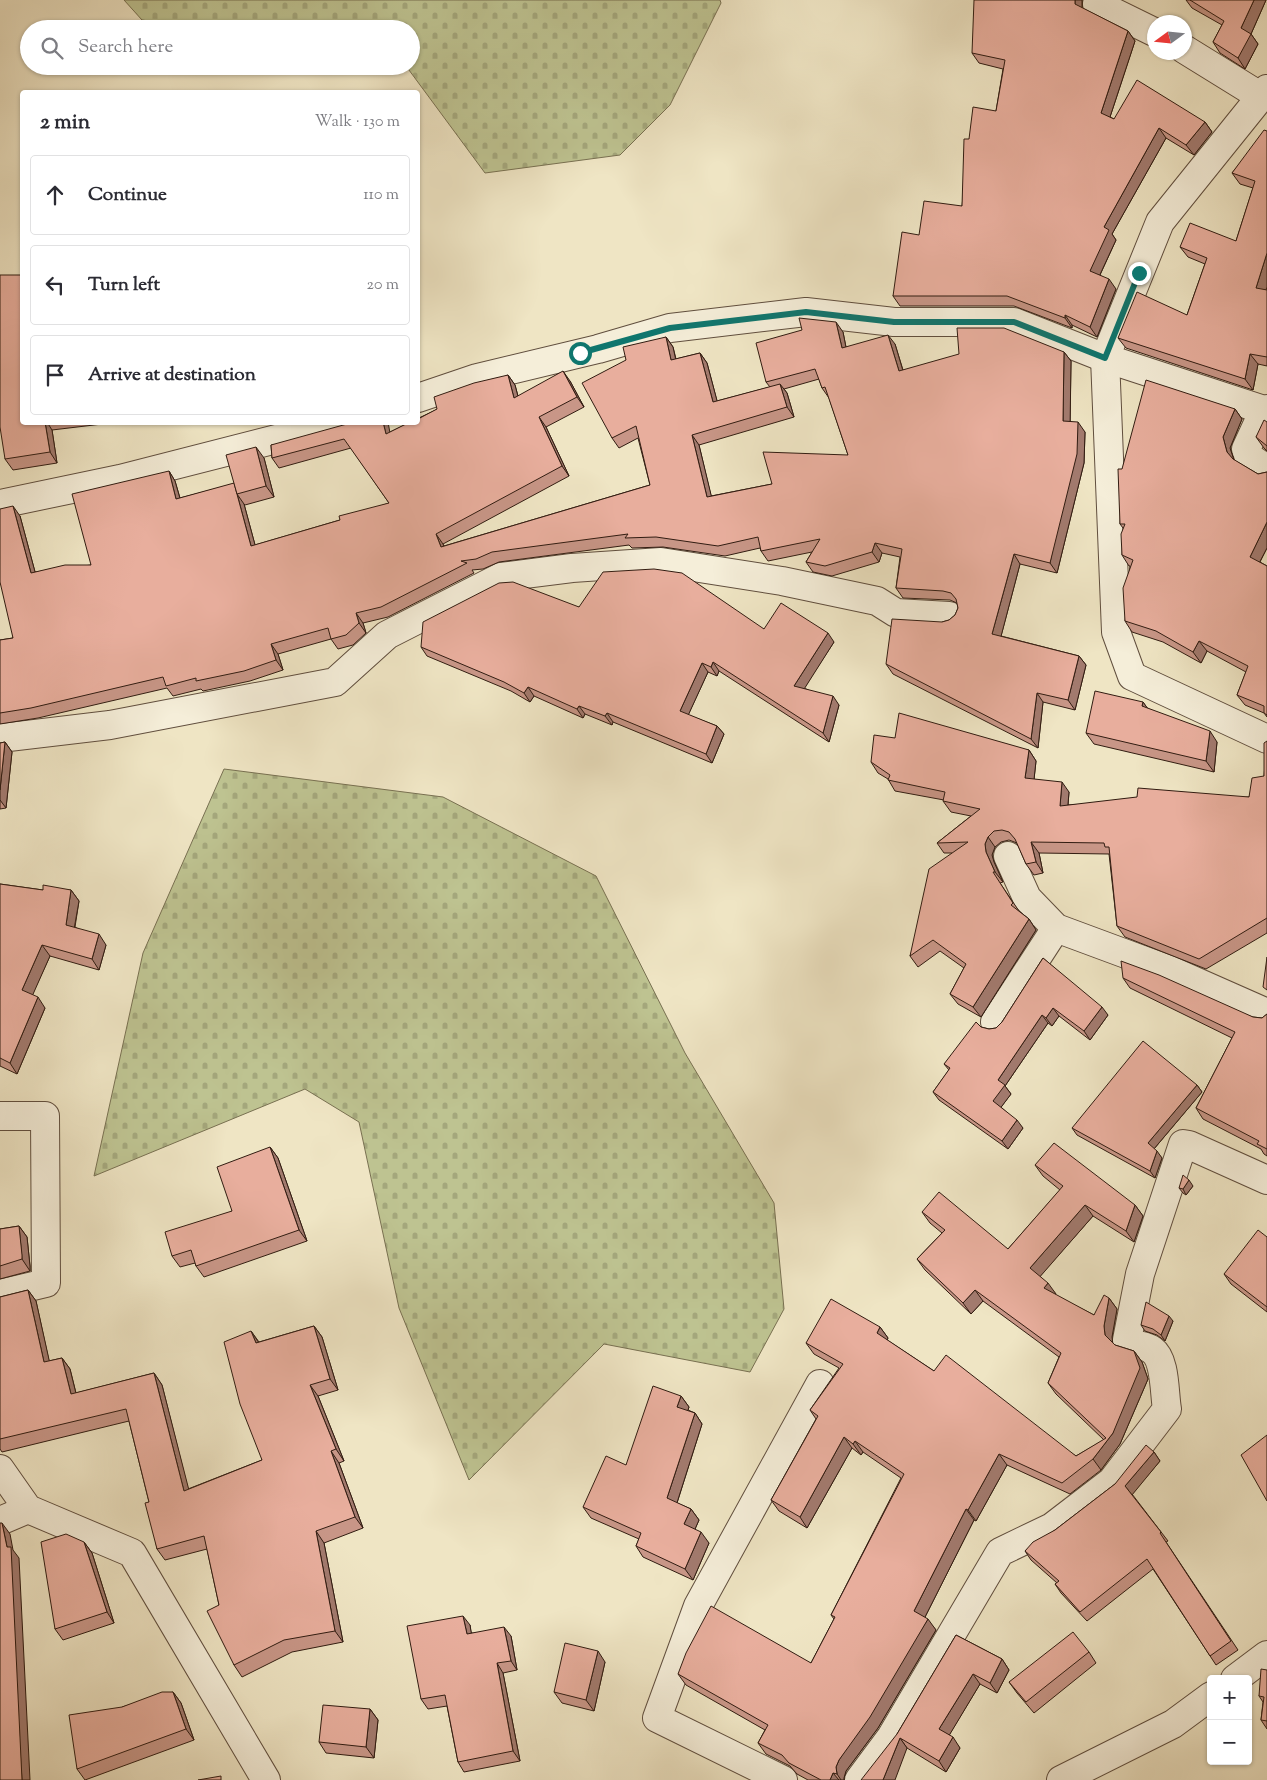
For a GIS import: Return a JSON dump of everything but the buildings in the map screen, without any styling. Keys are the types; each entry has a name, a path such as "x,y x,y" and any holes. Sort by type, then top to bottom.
{"street":[{"path":"1097,4 1147,29"},
{"path":"1192,53 1263,93 1160,222 1105,358 1116,632 1132,676 1267,739"},
{"path":"420,397 477,378 598,349 670,328 806,312 894,322 1014,322 1105,358 1265,409 1246,449 1249,457 1267,469"},
{"path":"0,504 120,479 331,425"},
{"path":"0,738 110,725 335,682 387,635 501,577 572,568 661,562 782,581 877,601 896,613 949,616"},
{"path":"1008,856 1027,898 1056,928 1172,971 1267,1013"},
{"path":"995,1022 1056,928"},
{"path":"0,1116 45,1116 46,1282 0,1294"},
{"path":"859,1780 892,1737 1000,1552 1052,1527 1112,1481 1167,1409 1160,1359 1151,1349 1130,1344 1127,1340 1140,1274 1183,1144 1267,1180"},
{"path":"782,1780 658,1718 698,1606 820,1384"},
{"path":"0,1469 28,1509 132,1553 266,1780"},
{"path":"0,1522 28,1509"},
{"path":"1240,1675 1267,1655"},
{"path":"1061,1780 1173,1724 1207,1699"}],"green space":[{"path":"124,0 720,0 721,3 670,105 620,155 485,173 413,75 420,75 420,20 142,20"},
{"path":"224,769 443,797 596,876 685,1053 774,1203 784,1309 750,1372 604,1344 469,1480 399,1308 359,1122 305,1089 94,1176 143,953"}],"route":[{"path":"580,353 670,328 806,312 894,322 1014,322 1105,358 1139,273"}]}
